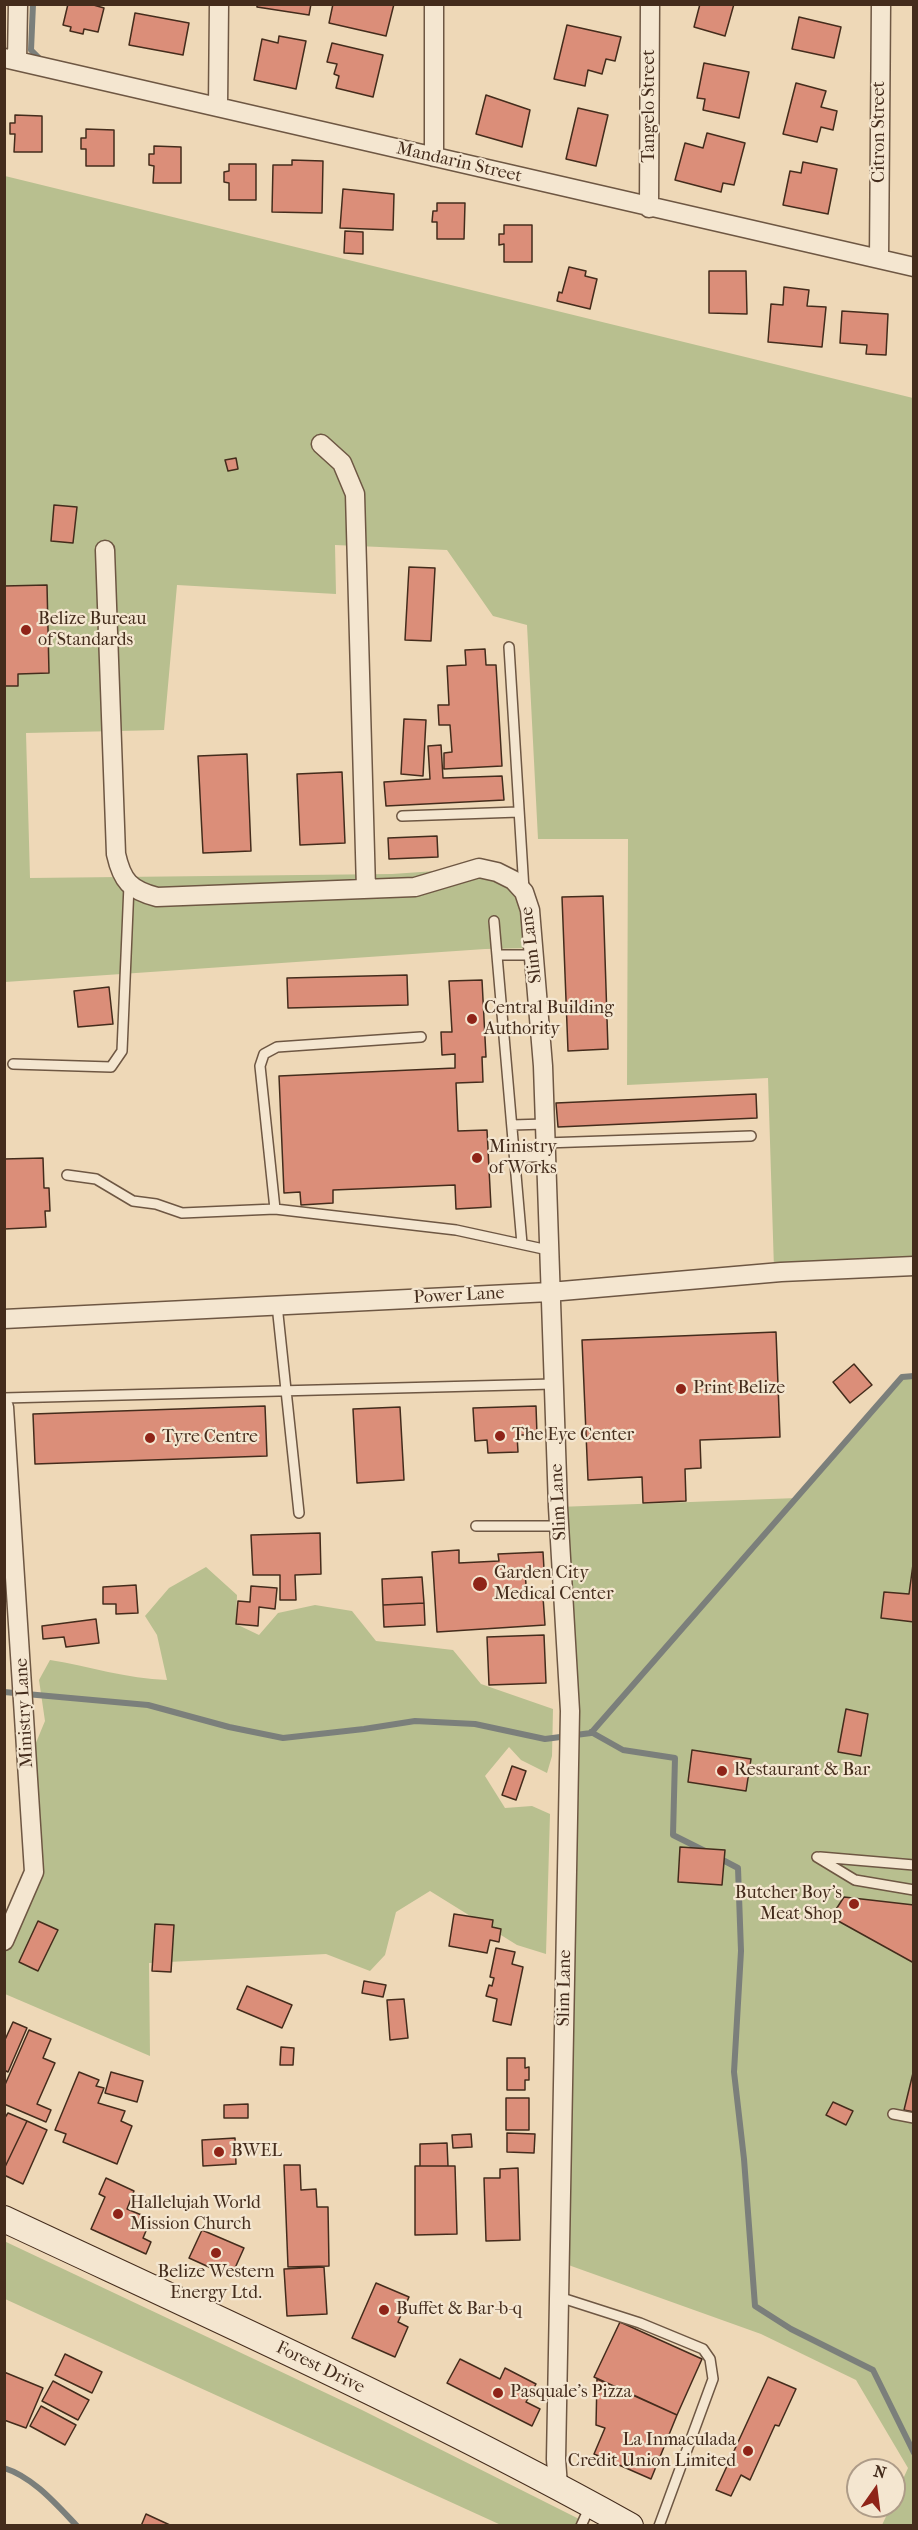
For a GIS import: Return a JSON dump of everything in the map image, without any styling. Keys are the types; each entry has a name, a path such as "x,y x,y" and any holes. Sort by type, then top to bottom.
{"main road":[{"name":"Forest Drive","path":"4,2219 320,2367 558,2486 586,2515 630,2526"}],"street":[{"path":"11,60 18,4"},
{"path":"218,107 219,4"},
{"path":"434,157 435,4"},
{"name":"Tangelo Street","path":"649,208 650,4"},
{"name":"Citron Street","path":"879,259 881,4"},
{"name":"Mandarin Street","path":"11,60 914,267"},
{"path":"321,444 342,463 355,494 366,889"},
{"path":"105,550 116,854 119,867 129,885"},
{"name":"Slim Lane","path":"129,885 139,892 157,897 415,887 479,868 497,872 513,880 524,892 530,910 543,1066 553,1384 570,1722 556,2459 558,2486"},
{"name":"Power Lane","path":"4,1319 550,1292 781,1272 914,1266"},
{"name":"Ministry Lane","path":"4,1407 34,1872 4,1941"}],"lane":[{"path":"509,647 524,892"},
{"path":"402,816 519,812"},
{"path":"13,1064 111,1067 118,1060 122,1052 129,885"},
{"path":"494,921 522,1245"},
{"path":"497,955 534,955"},
{"path":"275,1209 260,1066 264,1054 277,1047 421,1037"},
{"path":"512,1125 545,1124"},
{"path":"515,1158 545,1150 751,1136"},
{"path":"67,1175 96,1179 133,1201 156,1204 182,1213 275,1209 456,1230 494,1236 548,1250"},
{"path":"277,1305 299,1513"},
{"path":"4,1398 553,1384"},
{"path":"476,1526 560,1526"},
{"path":"914,1865 817,1857 855,1880 914,1890"},
{"path":"893,2114 914,2118"},
{"path":"559,2297 640,2323 703,2349 710,2359 713,2379 659,2526"}],"green space":[{"path":"5,176 913,398 913,1265 774,1269 768,1078 627,1085 628,839 538,839 527,625 493,616 447,550 335,545 336,594 177,585 164,730 26,733 30,878 392,874 479,868 513,880 533,948 485,949 5,982"},
{"path":"913,1376 913,2525 882,2525 885,2518 906,2518 906,2472 908,2468 906,2458 902,2458 856,2380 761,2334 560,2262 570,1711 558,1507 797,1498 902,1377"},
{"path":"206,1567 237,1595 236,1624 259,1635 278,1613 315,1605 352,1611 376,1641 453,1650 481,1684 553,1709 552,1756 547,1773 521,1760 509,1747 485,1776 505,1808 532,1806 550,1814 546,1954 517,1945 430,1891 396,1912 385,1955 370,1971 326,1954 149,1963 150,2056 5,1994 5,1941 34,1872 28,1762 45,1721 39,1680 50,1660 123,1675 167,1680 157,1635 145,1616 169,1588"},
{"path":"4,2241 362,2410 591,2525 501,2525 5,2299"}],"building":[{"path":"68,4 90,4 104,8 98,32 84,29 83,34 70,31 71,27 63,25"},
{"path":"257,4 311,4 309,15 257,7"},
{"path":"333,4 394,4 386,36 329,23"},
{"path":"700,4 734,4 725,36 694,27"},
{"path":"135,13 189,23 183,55 129,45"},
{"path":"799,17 841,27 834,58 792,49"},
{"path":"567,25 621,37 615,61 606,59 602,74 588,70 585,86 554,79"},
{"path":"279,36 306,41 296,89 254,80 262,39 278,43"},
{"path":"332,43 383,55 373,97 336,88 339,76 334,74 337,64 327,62"},
{"path":"704,63 749,72 739,118 703,110 705,99 697,98"},
{"path":"796,83 826,91 821,107 837,111 833,130 821,127 817,142 783,134"},
{"path":"486,95 530,110 522,147 476,134"},
{"path":"578,108 608,115 596,166 566,159"},
{"path":"15,115 42,116 42,152 14,152 15,134 10,134 10,123 15,123"},
{"path":"86,129 114,130 114,166 86,166 86,149 81,149 81,138 86,138"},
{"path":"707,133 745,143 734,185 723,183 721,192 675,180 685,143 703,148"},
{"path":"154,146 181,147 181,183 153,183 154,166 149,165 149,154 154,154"},
{"path":"292,160 323,161 322,213 272,212 273,165 292,165"},
{"path":"803,162 837,169 828,214 783,205 790,171 801,173"},
{"path":"229,164 256,164 256,200 229,200 229,183 224,182 224,172 229,171"},
{"path":"343,189 394,194 393,230 340,228"},
{"path":"437,203 465,203 464,239 437,239 437,222 432,222 433,211 437,211"},
{"path":"504,225 532,225 532,262 504,262 504,244 499,245 499,234 504,234"},
{"path":"345,231 363,232 363,254 344,253"},
{"path":"569,267 586,271 585,276 597,279 590,309 557,301 559,292 562,293"},
{"path":"709,271 746,271 747,314 709,313"},
{"path":"784,287 809,290 807,306 826,307 822,347 768,342 771,304 783,305"},
{"path":"842,311 888,314 886,355 866,354 867,345 840,343"},
{"path":"236,458 238,469 228,471 225,460"},
{"path":"54,505 77,507 73,543 51,541"},
{"path":"409,567 435,568 431,641 405,640"},
{"name":"Belize Bureau of Standards","path":"47,585 49,673 18,674 18,686 4,686 4,586"},
{"path":"485,649 486,665 496,665 502,766 444,769 444,753 452,752 450,725 439,725 438,705 449,705 447,666 466,665 465,650"},
{"path":"404,719 426,720 423,776 401,774"},
{"path":"441,745 443,778 502,776 504,800 386,806 384,782 430,779 428,746"},
{"path":"247,754 251,851 203,853 198,756"},
{"path":"342,772 345,843 300,845 297,774"},
{"path":"437,836 438,857 389,859 388,838"},
{"path":"603,896 608,1049 568,1051 562,897"},
{"path":"407,975 408,1005 288,1008 287,978"},
{"path":"482,980 486,1057 482,1057 483,1082 456,1083 458,1131 487,1130 491,1207 456,1209 455,1185 333,1190 333,1203 301,1205 300,1192 284,1193 279,1076 455,1068 455,1054 442,1055 441,1032 452,1032 449,981"},
{"path":"109,987 113,1024 78,1027 74,991"},
{"path":"756,1094 757,1118 558,1127 556,1103"},
{"path":"43,1158 44,1188 49,1188 50,1211 45,1211 46,1227 4,1229 4,1159"},
{"name":"Print Belize","path":"776,1332 780,1437 700,1440 701,1468 685,1469 686,1501 643,1503 642,1477 588,1480 582,1340"},
{"path":"854,1364 872,1385 850,1403 833,1382"},
{"path":"265,1406 267,1456 35,1464 33,1414"},
{"path":"536,1406 537,1435 517,1435 518,1452 488,1453 487,1440 475,1441 473,1408"},
{"path":"400,1407 404,1480 357,1483 353,1409"},
{"path":"320,1533 321,1574 295,1575 296,1600 280,1600 280,1575 253,1575 251,1535"},
{"name":"Garden City Medical Center","path":"459,1550 459,1563 499,1561 498,1554 543,1552 544,1569 525,1571 527,1598 543,1597 545,1625 437,1632 432,1552"},
{"path":"914,1557 914,1622 881,1618 884,1592 909,1594"},
{"path":"422,1577 424,1603 383,1605 382,1579"},
{"path":"136,1585 138,1613 116,1614 116,1604 103,1604 103,1587"},
{"path":"251,1586 277,1588 275,1609 259,1607 258,1626 236,1624 238,1601 250,1602"},
{"path":"424,1603 425,1625 384,1627 383,1605"},
{"path":"96,1619 99,1643 66,1647 64,1637 43,1639 42,1626"},
{"path":"544,1635 546,1683 489,1685 487,1637"},
{"path":"846,1709 868,1714 861,1756 838,1752"},
{"path":"692,1750 751,1759 746,1791 688,1782"},
{"path":"512,1766 526,1771 516,1800 502,1795"},
{"path":"680,1847 725,1850 722,1885 678,1882"},
{"path":"844,1897 914,1905 914,1963 831,1917"},
{"path":"454,1914 493,1920 492,1927 501,1929 499,1942 490,1940 487,1953 449,1946"},
{"path":"38,1921 58,1930 38,1971 19,1962"},
{"path":"155,1924 174,1925 171,1972 152,1971"},
{"path":"496,1948 515,1952 512,1964 523,1967 511,2025 493,2021 497,1999 486,1996 494,1978 490,1977"},
{"path":"364,1981 386,1985 383,1997 362,1993"},
{"path":"247,1986 292,2005 282,2028 237,2009"},
{"path":"404,1999 408,2038 390,2040 387,2000"},
{"path":"13,2022 27,2028 8,2072 4,2070 4,2042"},
{"path":"29,2030 51,2039 43,2058 55,2063 37,2104 51,2110 46,2122 4,2104 4,2087"},
{"path":"281,2047 294,2048 293,2065 280,2065"},
{"path":"507,2058 525,2058 525,2068 529,2067 529,2080 525,2080 525,2090 507,2090"},
{"path":"914,2069 914,2112 904,2110"},
{"path":"79,2072 99,2080 96,2086 104,2088 98,2103 125,2111 121,2121 132,2126 117,2164 63,2142 66,2134 55,2130"},
{"path":"111,2072 143,2081 137,2102 105,2093"},
{"path":"506,2098 529,2098 529,2130 506,2130"},
{"path":"833,2102 853,2111 846,2125 826,2115"},
{"path":"248,2104 248,2118 224,2118 224,2105"},
{"path":"8,2113 27,2121 4,2169 4,2119"},
{"path":"27,2121 47,2130 23,2184 4,2175 4,2169"},
{"path":"507,2133 535,2134 534,2153 507,2152"},
{"path":"471,2134 472,2147 453,2148 452,2135"},
{"name":"BWEL","path":"235,2138 236,2164 203,2166 202,2140"},
{"path":"447,2143 448,2166 420,2166 420,2144"},
{"path":"284,2165 300,2165 301,2190 316,2189 317,2207 328,2207 329,2266 288,2267"},
{"path":"415,2166 455,2166 457,2234 415,2235"},
{"path":"518,2168 520,2240 486,2241 484,2178 500,2178 500,2169"},
{"name":"Hallelujah World Mission Church","path":"106,2178 134,2191 127,2209 151,2219 143,2238 151,2242 146,2254 91,2229 105,2197 99,2194"},
{"name":"Belize Western Energy Ltd.","path":"202,2230 244,2248 231,2277 189,2258"},
{"path":"324,2267 327,2314 287,2316 284,2269"},
{"name":"Buffet & Bar-b-q","path":"376,2283 409,2297 398,2322 408,2327 395,2357 352,2338"},
{"path":"620,2322 702,2359 677,2415 594,2377"},
{"path":"65,2354 102,2372 92,2393 55,2375"},
{"name":"Pasquale's Pizza","path":"460,2359 500,2379 505,2368 536,2384 526,2402 540,2409 532,2426 447,2383"},
{"path":"4,2372 43,2388 26,2428 4,2420"},
{"name":"La Inmaculada Credit Union Limited","path":"768,2377 796,2389 779,2426 775,2425 750,2480 741,2475 731,2496 716,2490"},
{"path":"597,2379 677,2415 651,2479 594,2454 605,2428 596,2425"},
{"path":"53,2381 89,2400 78,2420 42,2401"},
{"path":"41,2406 76,2425 65,2445 30,2426"},
{"path":"146,2514 172,2526 141,2526"}],"waterway":[{"path":"33,4 31,50 43,62"},
{"path":"4,1692 148,1705 229,1727 283,1738 415,1721 475,1724 545,1739 591,1733 902,1377 914,1376"},
{"path":"591,1732 623,1750 675,1758 673,1835 705,1851"},
{"path":"717,1857 738,1868 741,1951 734,2072 744,2159 755,2306 791,2329 873,2370 914,2453"},
{"path":"4,2468 15,2472 34,2485 77,2526"}],"place":[{"name":"Belize Bureau of Standards","path":"26,630"},
{"name":"Central Building Authority","path":"472,1019"},
{"name":"Ministry of Works","path":"477,1158"},
{"name":"Print Belize","path":"681,1389"},
{"name":"The Eye Center","path":"500,1436"},
{"name":"Tyre Centre","path":"150,1438"},
{"name":"Garden City Medical Center","path":"480,1584"},
{"name":"Restaurant & Bar","path":"722,1771"},
{"name":"Butcher Boy's Meat Shop","path":"854,1904"},
{"name":"BWEL","path":"219,2152"},
{"name":"Hallelujah World Mission Church","path":"118,2214"},
{"name":"Belize Western Energy Ltd.","path":"216,2253"},
{"name":"Buffet & Bar-b-q","path":"384,2310"},
{"name":"Pasquale's Pizza","path":"498,2393"},
{"name":"La Inmaculada Credit Union Limited","path":"748,2451"}]}
